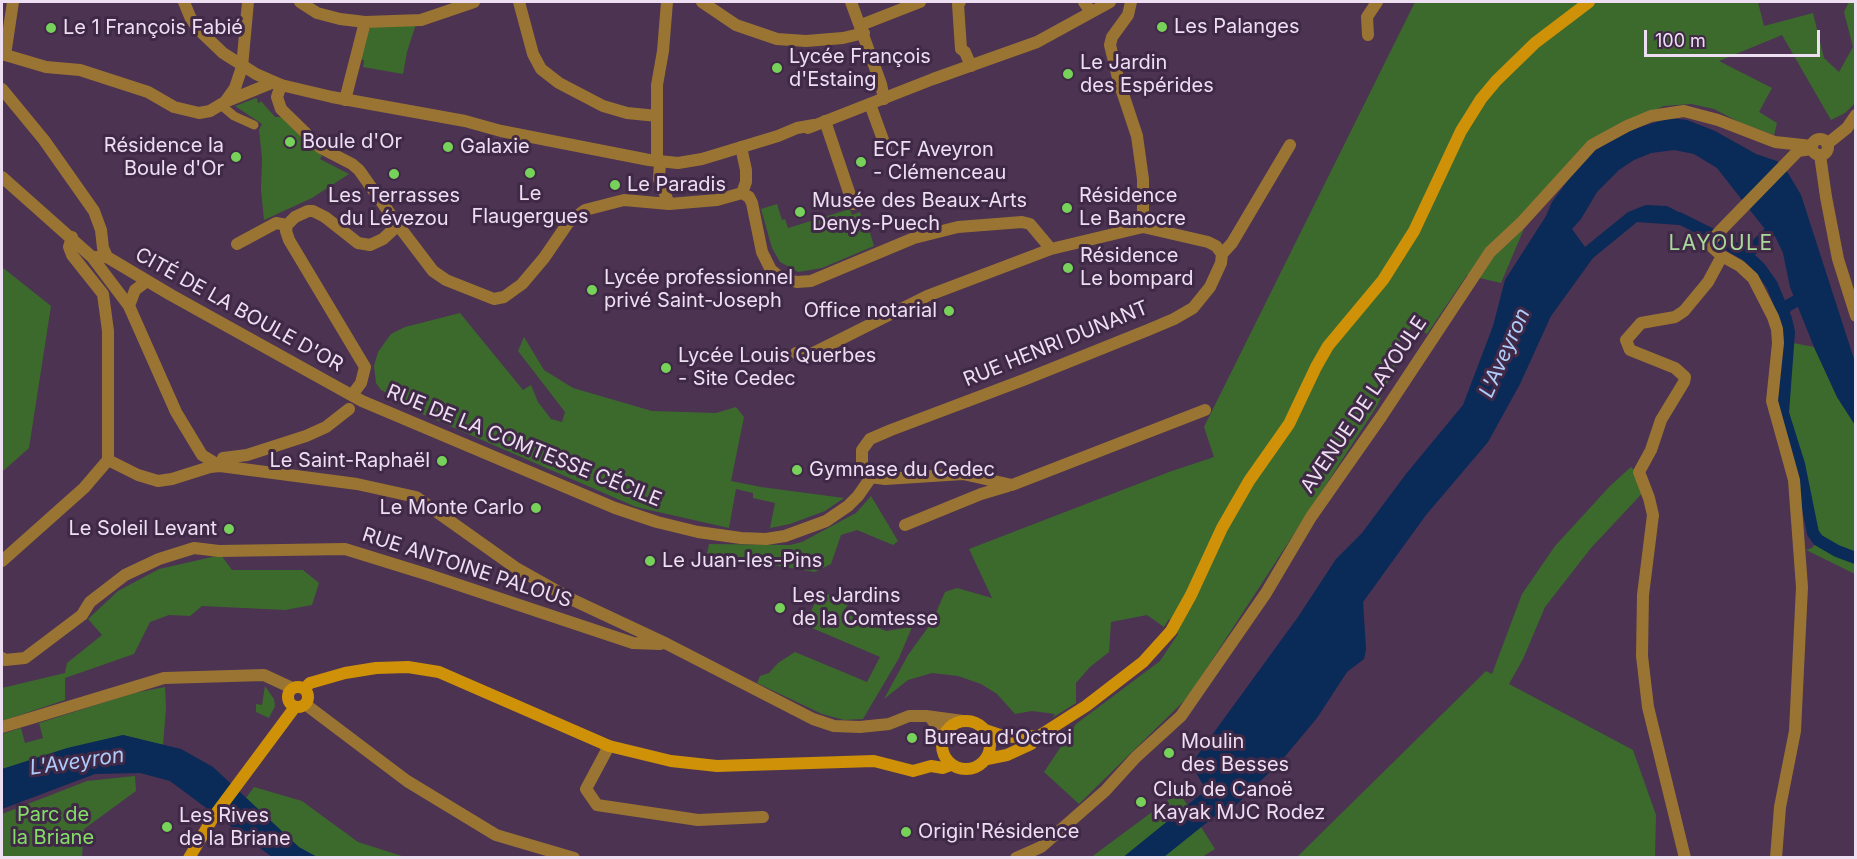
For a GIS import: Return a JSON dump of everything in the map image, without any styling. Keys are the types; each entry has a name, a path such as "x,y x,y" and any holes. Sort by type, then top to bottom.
{"main road":[{"path":"943,739 942,752 951,765 966,770 981,765 987,759 1007,755 1031,744 1143,662 1171,631 1191,595 1222,528 1249,481 1289,424 1328,346 1383,280 1414,231 1461,131 1481,99 1535,43 1589,2"},
{"path":"189,858 212,820 284,721 297,697 332,677 376,668 408,668 440,672 609,746 671,761 717,766 874,761 913,771 931,766 944,768 951,765"},
{"path":"931,766 943,739 955,723 963,721 979,725 985,730 1006,737 1039,736"},
{"path":"985,730 990,744 987,759"}],"street":[{"path":"13,2 3,55 46,67 80,70 148,92 174,107 199,113 210,111 223,103 277,83"},
{"path":"184,2 191,20 224,53 242,67 277,83 345,100 465,121 658,162 678,163 702,159 797,128 820,123 1037,42 1088,7 1110,2"},
{"path":"223,103 238,81 242,67 248,2"},
{"path":"300,2 317,14 365,22 421,20 440,8 474,2"},
{"path":"519,2 533,54 541,69 559,83 603,106 627,113 657,111"},
{"path":"667,2 663,51 657,85 657,111 659,179 669,204"},
{"path":"702,2 736,25 777,39 806,41 843,38 920,2"},
{"path":"852,2 881,84 884,99"},
{"path":"958,2 961,49 971,66"},
{"path":"1131,2 1128,15 1112,37 1110,45 1119,82 1137,136 1143,179 1143,227"},
{"path":"1368,35 1367,17 1377,2"},
{"path":"345,100 365,22"},
{"path":"277,83 277,97 281,109 321,148 359,170 433,271 446,280 494,299 504,297 522,284 544,258 568,223 585,210 624,200 669,204 717,200 742,193 749,197 752,203 762,252 771,270 781,278 797,282 811,281 914,238 958,227 1022,222 1030,224 1051,249"},
{"path":"2,89 44,140 94,211 107,257"},
{"path":"223,103 234,116 255,125"},
{"path":"870,104 886,148"},
{"name":"AVENUE DE LAYOULE","path":"1016,858 1041,847 1105,791 1136,757 1181,716 1266,593 1311,517 1381,417 1490,252 1537,207 1592,145 1651,116 1684,111 1718,120 1775,142 1815,150"},
{"path":"1856,115 1847,128 1827,144 1823,140 1818,140 1815,150 1838,259 1856,316"},
{"path":"820,123 853,204"},
{"name":"RUE HENRI DUNANT","path":"874,476 868,460 875,438 1174,319 1193,308 1210,287 1221,263 1222,254 1232,243 1290,145"},
{"path":"741,147 746,170 746,182 742,193"},
{"path":"1776,858 1780,807 1796,720 1802,587 1794,480 1772,401 1778,329 1753,278 1711,246 1716,235 1798,152 1815,150"},
{"path":"2,177 72,237 92,257 118,291 129,306 176,412 202,455 220,466"},
{"path":"237,244 276,223 287,225 308,211 324,217 358,243 370,245 383,239 398,225"},
{"name":"CITÉ DE LA BOULE D'OR","path":"92,257 107,257 352,395 361,383 366,367 289,240 287,225"},
{"path":"796,353 807,356 927,296 1051,249 1143,227 1208,242 1216,246 1222,254"},
{"path":"2,561 84,488 108,460 108,331 103,294 72,255 69,247 72,237"},
{"path":"1685,858 1648,707 1642,656 1643,595 1653,515 1639,472 1651,450 1661,420 1684,382 1684,377 1675,368 1630,350 1626,340 1641,323 1675,317 1684,311 1708,282 1722,256"},
{"path":"118,291 119,277 131,272"},
{"path":"129,306 135,290 147,281"},
{"path":"118,291 135,290"},
{"name":"RUE DE LA COMTESSE CÉCILE","path":"352,395 615,508 698,532 766,539 805,530 826,521 848,506 874,476"},
{"path":"220,466 223,458 247,455 306,436 326,427 349,410"},
{"path":"905,525 1205,410"},
{"path":"108,460 138,475 159,481 220,466 357,484 416,497 516,568 573,600 667,644 813,719 834,726 872,727 889,724 909,716 963,721"},
{"path":"874,476 892,480 963,474 1012,484"},
{"name":"RUE ANTOINE PALOUS","path":"2,658 5,660 25,658 82,615 90,602 125,576 159,559 194,548 219,551 345,549 633,643 667,644"},
{"path":"2,727 164,678 264,675 274,679 407,781 496,836 574,858"},
{"path":"930,717 943,739"},
{"path":"609,746 586,789 597,805 698,819 763,817"}],"green space":[{"path":"1415,2 1758,2 1764,26 1813,13 1824,58 1839,72 1853,47 1844,12 1849,2 1855,2 1855,103 1845,113 1831,120 1782,35 1719,61 1772,88 1759,112 1777,123 1774,135 1741,123 1714,109 1691,104 1664,106 1620,125 1537,198 1501,283 1467,275 1427,334 1413,325 1389,354 1397,362 1377,406 1188,697 1079,804 1044,772 1076,724 1160,661 1178,634 1169,619 1164,627 1147,615 1111,622 1109,652 1090,667 1076,683 1076,703 1052,718 1055,714 1032,711 1015,714 997,694 981,684 958,676 932,673 908,680 884,699 908,655 932,622 945,592 957,588 992,598 969,549 1214,457 1204,427"},
{"path":"416,24 403,74 363,67 364,60 359,59 367,25"},
{"path":"256,98 257,102 261,101 275,117 282,117 322,156 320,159 349,174 312,198 264,220 259,130 262,124 235,106"},
{"path":"777,204 782,220 785,219 788,228 850,209 852,215 860,212 862,221 866,219 874,246 822,268 798,272 780,262 772,248 761,209"},
{"path":"2,267 51,306 29,448 2,472"},
{"path":"460,313 523,390 531,385 538,402 551,419 562,422 565,412 518,351 524,337 544,370 573,388 652,411 716,413 736,407 744,417 731,481 844,498 825,511 790,524 770,528 775,503 753,498 753,493 736,489 729,528 636,507 397,403 397,398 381,390 376,383 374,366 378,352 391,334 405,327"},
{"path":"1788,342 1814,347 1837,397 1855,425 1855,574 1806,550 1812,548 1818,540 1813,533 1799,464 1783,413"},
{"path":"1631,467 1649,486 1591,548 1545,607 1523,659 1509,684 1633,750 1656,815 1655,857 1296,858 1486,671 1492,674 1522,594 1555,546 1610,486"},
{"path":"871,496 898,541 893,545 857,530 841,535 831,564 815,572 707,554 709,544 790,545 802,542 856,513"},
{"path":"221,555 232,570 303,570 319,583 312,605 285,610 202,606 190,616 169,615 150,622 134,654 65,678 65,700 2,721 2,688 65,673 67,663 102,635 88,619 118,591 159,569"},
{"path":"820,591 849,603 843,612 886,631 912,627 899,658 863,719 844,720 822,714 757,683 760,676 769,673 778,663 795,652 867,682 880,657 805,625"},
{"path":"265,686 274,699 275,706 269,718 256,712 256,704 262,705"},
{"path":"165,687 163,745 123,735 2,769 2,734 21,728 25,743 43,738 39,723 134,693"},
{"name":"Parc de la Briane","path":"135,776 136,791 84,829 82,857 2,857 2,814 87,781"},
{"path":"254,787 302,801 358,842 405,857 317,857 299,848 246,798"},
{"path":"1179,792 1215,849 1202,857 1090,858"}],"water":[{"name":"L'Aveyron","path":"1670,118 1687,120 1715,131 1756,154 1777,161 1788,173 1801,195 1855,362 1855,425 1837,397 1814,347 1790,287 1783,253 1774,234 1772,238 1717,168 1694,154 1674,150 1651,153 1634,160 1619,170 1597,192 1581,219 1572,229 1585,247 1628,212 1646,205 1667,206 1694,220 1693,226 1637,222 1593,258 1551,316 1520,384 1488,442 1426,515 1363,602 1366,649 1364,659 1347,672 1317,718 1282,760 1230,811 1225,808 1164,857 1122,858 1206,790 1191,764 1298,617 1336,559 1362,533 1406,474 1463,405 1493,326 1505,280 1546,216 1552,202 1574,172 1594,151 1627,131"},
{"name":"L'Aveyron","path":"123,735 181,749 213,767 299,847 317,857 272,857 170,781 140,773 95,774 2,809 2,769 67,748"}],"waterway":[{"path":"1679,218 1746,255 1760,268 1772,285 1789,332 1783,413 1799,464 1813,533 1818,540 1837,551 1856,558"},
{"path":"1746,255 1772,230"},
{"path":"1783,312 1787,306 1796,301"}],"place":[{"name":"Les Palanges","path":"1162,27"},
{"name":"Le 1 François Fabié","path":"51,28"},
{"name":"Lycée François d'Estaing","path":"777,68"},
{"name":"Le Jardin des Espérides","path":"1068,74"},
{"name":"Boule d'Or","path":"290,142"},
{"name":"Galaxie","path":"448,147"},
{"name":"Résidence la Boule d'Or","path":"236,157"},
{"name":"ECF Aveyron - Clémenceau","path":"861,162"},
{"name":"Le Flaugergues","path":"530,173"},
{"name":"Les Terrasses du Lévezou","path":"394,174"},
{"name":"Le Paradis","path":"615,185"},
{"name":"Résidence Le Banocre","path":"1067,208"},
{"name":"Musée des Beaux-Arts Denys-Puech","path":"800,212"},
{"name":"Résidence Le bompard","path":"1068,268"},
{"name":"Lycée professionnel privé Saint-Joseph","path":"592,290"},
{"name":"Office notarial","path":"949,311"},
{"name":"Lycée Louis Querbes - Site Cedec","path":"666,368"},
{"name":"Le Saint-Raphaël","path":"442,461"},
{"name":"Gymnase du Cedec","path":"797,470"},
{"name":"Le Monte Carlo","path":"536,508"},
{"name":"Le Soleil Levant","path":"229,529"},
{"name":"Le Juan-les-Pins","path":"650,561"},
{"name":"Les Jardins de la Comtesse","path":"780,608"},
{"name":"Bureau d'Octroi","path":"912,738"},
{"name":"Moulin des Besses","path":"1169,753"},
{"name":"Club de Canoë Kayak MJC Rodez","path":"1141,802"},
{"name":"Les Rives de la Briane","path":"167,827"},
{"name":"Origin'Résidence","path":"906,832"}],"district":[{"name":"LAYOULE","path":"1721,244"}]}
